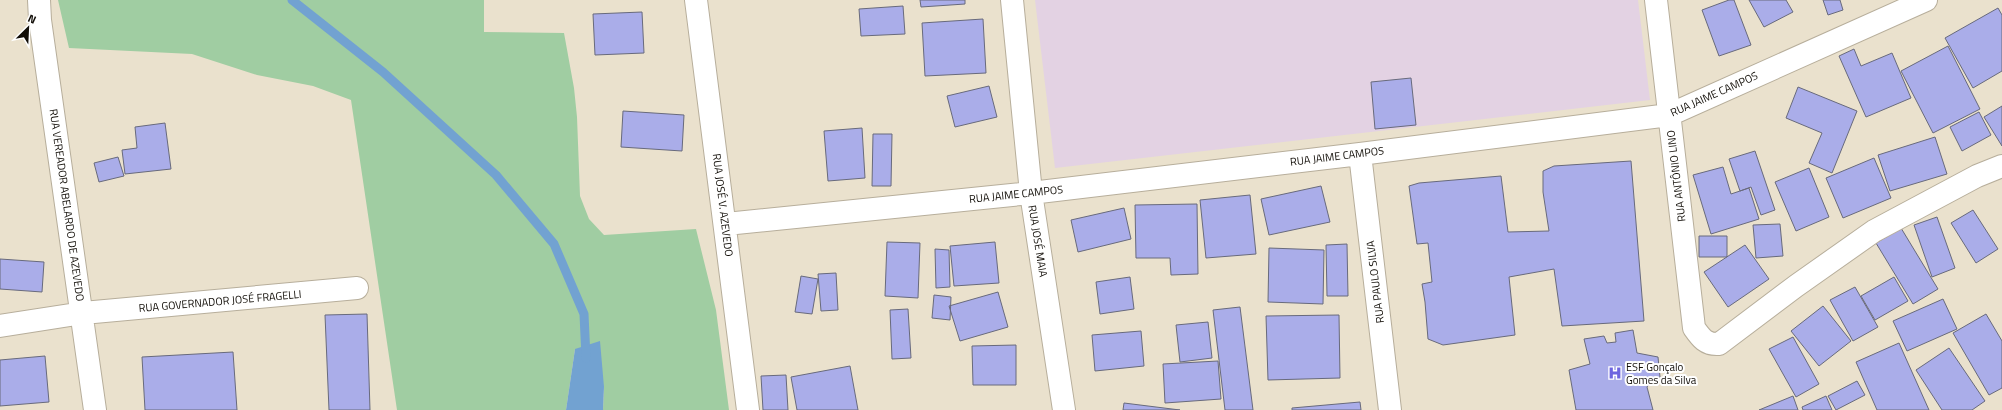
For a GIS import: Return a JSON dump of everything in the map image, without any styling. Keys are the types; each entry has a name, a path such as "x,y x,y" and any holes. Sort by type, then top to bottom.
{"street":[{"name":"RUA JOSÉ V. AZEVEDO","path":"696,0 726,224 748,410"},
{"name":"RUA JOSÉ MAIA","path":"1012,0 1031,193 1064,410"},
{"name":"RUA ANTÔNIO LINO","path":"1656,0 1668,115 1694,328 1701,339 1711,345 1720,344 1796,286 1874,231 1978,176 2002,166"},
{"name":"RUA JAIME CAMPOS","path":"726,224 1031,193 1360,154 1668,115 1926,0"},
{"name":"RUA VEREADOR ABELARDO DE AZEVEDO","path":"39,10 83,313 95,410"},
{"name":"RUA PAULO SILVA","path":"1360,154 1390,410"},
{"name":"RUA GOVERNADOR JOSÉ FRAGELLI","path":"0,326 83,313 357,288"}],"shaded area":[{"path":"1035,0 1638,0 1650,100 1055,168"}],"green space":[{"path":"58,0 484,0 484,32 564,33 574,88 577,117 580,196 589,219 604,235 696,229 716,310 729,410 603,410 604,387 575,349 566,410 397,410 351,100 313,86 257,75 192,54 69,48"}],"water":[{"path":"600,341 604,387 603,410 566,410 575,349"}],"building":[{"path":"920,0 965,0 965,4 921,7"},
{"path":"1729,0 1734,0 1751,45 1719,56 1702,10"},
{"path":"1749,0 1786,0 1793,12 1764,27"},
{"path":"1823,0 1840,0 1843,10 1828,15"},
{"path":"903,6 905,34 861,36 859,9"},
{"path":"1998,8 2002,15 2002,71 1973,88 1945,38"},
{"path":"642,12 644,53 595,55 593,14"},
{"path":"983,19 986,73 925,76 922,23"},
{"path":"1948,46 1980,109 1933,133 1901,71"},
{"path":"1854,49 1861,66 1892,53 1911,98 1866,117 1839,56"},
{"path":"1411,78 1416,125 1375,129 1371,82"},
{"path":"989,86 997,117 955,127 947,96"},
{"path":"1798,87 1857,111 1832,173 1809,163 1822,133 1786,118"},
{"path":"2002,106 2002,146 1984,117"},
{"path":"623,111 684,115 682,151 621,147"},
{"path":"1979,112 1991,135 1962,151 1950,127"},
{"path":"165,123 171,169 125,174 122,150 137,148 135,127"},
{"path":"862,128 865,178 828,181 824,131"},
{"path":"873,134 892,134 891,186 872,186"},
{"path":"1935,137 1947,174 1890,191 1878,155"},
{"path":"1755,151 1775,210 1761,215 1751,187 1740,191 1729,159"},
{"path":"118,157 124,176 99,182 94,163"},
{"path":"1874,158 1891,198 1843,218 1826,178"},
{"path":"1631,161 1644,321 1562,326 1554,269 1509,277 1515,335 1443,345 1428,339 1422,284 1432,282 1428,243 1417,244 1409,186 1419,183 1501,176 1508,232 1549,231 1543,192 1543,171 1554,166"},
{"path":"1723,167 1731,194 1749,188 1759,219 1711,234 1693,175"},
{"path":"1809,168 1829,217 1796,231 1775,182"},
{"path":"1321,186 1330,222 1269,235 1261,199"},
{"path":"1250,195 1256,254 1206,258 1200,200"},
{"path":"1197,204 1198,274 1171,275 1170,258 1136,258 1135,205"},
{"path":"1124,208 1131,239 1078,252 1071,220"},
{"path":"1973,210 1998,249 1976,263 1951,223"},
{"path":"1937,217 1955,268 1932,277 1914,225"},
{"path":"1780,224 1783,256 1756,258 1753,225"},
{"path":"1901,228 1938,289 1913,304 1876,243"},
{"path":"1699,236 1727,236 1727,257 1699,257"},
{"path":"887,242 920,243 918,298 885,296"},
{"path":"995,242 999,283 954,286 950,246"},
{"path":"1347,244 1348,296 1327,296 1326,245"},
{"path":"1745,245 1769,279 1728,307 1704,272"},
{"path":"1269,248 1324,250 1323,304 1268,302"},
{"path":"935,249 949,250 950,287 936,288"},
{"path":"0,259 44,262 42,292 0,289"},
{"path":"836,273 838,310 821,311 818,274"},
{"path":"801,276 818,279 812,314 795,312"},
{"path":"1130,277 1134,309 1100,314 1096,282"},
{"path":"1894,277 1908,301 1875,320 1861,296"},
{"path":"1855,287 1878,327 1853,341 1830,300"},
{"path":"998,292 1008,327 960,341 949,306"},
{"path":"934,295 951,297 950,320 932,318"},
{"path":"1943,299 1957,329 1907,351 1893,321"},
{"path":"1823,306 1851,341 1819,366 1791,331"},
{"path":"1240,307 1253,410 1225,410 1213,310"},
{"path":"908,309 911,358 892,359 890,310"},
{"path":"367,314 370,410 329,410 325,315"},
{"path":"1986,314 2002,341 2002,388 1989,395 1953,333"},
{"path":"1339,315 1340,378 1268,380 1266,316"},
{"path":"1208,322 1212,358 1180,362 1176,325"},
{"name":"ESF Gonçalo Gomes da Silva","path":"1633,330 1637,353 1658,357 1660,377 1651,381 1647,387 1653,410 1576,410 1569,370 1590,364 1584,339 1604,336 1607,343 1616,342 1615,333"},
{"path":"1141,331 1144,366 1095,371 1092,335"},
{"path":"1793,337 1819,384 1796,397 1769,349"},
{"path":"1899,343 1929,410 1877,410 1856,362"},
{"path":"1016,345 1016,385 973,385 972,346"},
{"path":"1949,348 1985,401 1972,410 1942,410 1916,370"},
{"path":"233,352 237,410 145,410 142,357"},
{"path":"45,356 49,402 0,406 0,360"},
{"path":"1218,361 1221,399 1165,403 1163,364"},
{"path":"850,366 858,410 797,410 791,377"},
{"path":"786,375 788,410 763,410 761,376"},
{"path":"1857,381 1865,395 1836,410 1828,396"},
{"path":"1793,396 1798,410 1759,410"},
{"path":"1826,396 1832,410 1803,410 1802,407"},
{"path":"1360,402 1361,410 1292,410 1292,408"},
{"path":"1124,403 1180,410 1123,410"}],"waterway":[{"path":"292,0 383,72 496,175 554,244 584,314 586,358"}],"place":[{"name":"ESF Gonçalo Gomes da Silva","path":"1615,373"}]}
